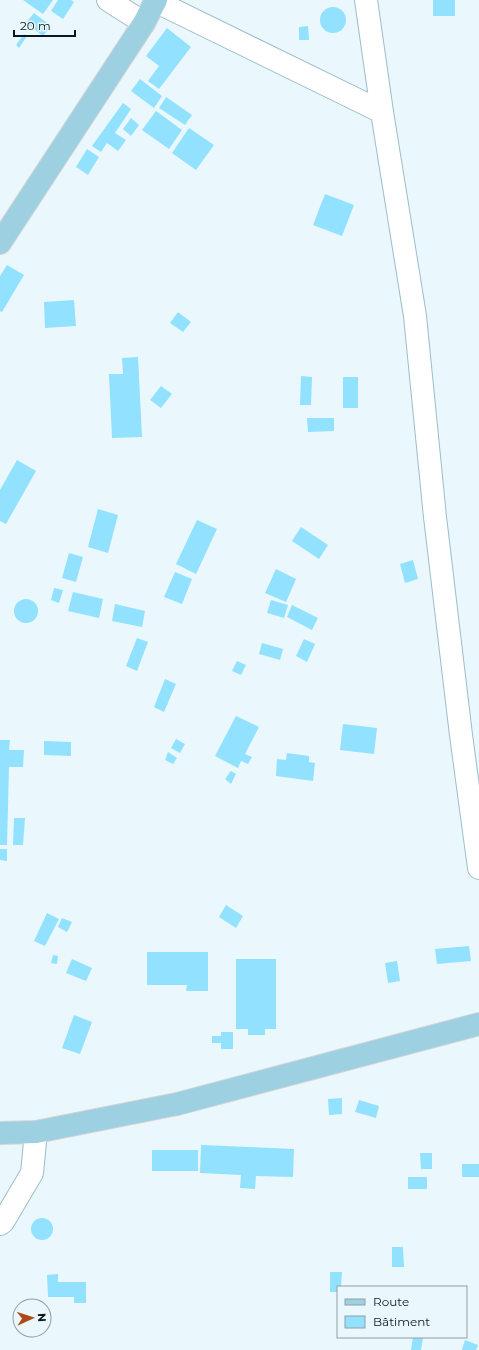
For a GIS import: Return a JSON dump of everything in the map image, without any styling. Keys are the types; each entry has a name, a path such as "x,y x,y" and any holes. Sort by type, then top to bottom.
{"main road":[{"path":"0,243 144,23 155,1"},
{"path":"0,1133 36,1132 177,1104 479,1024"}],"street":[{"path":"108,0 144,23"},
{"path":"366,0 382,112 415,316 461,735 479,868"},
{"path":"155,1 382,112"},
{"path":"0,1224 3,1222 32,1173 36,1132"}],"building":[{"path":"23,0 53,0 43,14"},
{"path":"58,0 71,0 74,2 63,19 51,11"},
{"path":"433,0 455,0 455,16 433,16"},
{"path":"333,7 342,11 346,20 342,29 333,33 324,29 320,20 324,11"},
{"path":"34,13 51,26 43,36 26,23"},
{"path":"308,26 309,40 299,40 299,27"},
{"path":"167,28 191,47 159,89 148,81 159,66 146,56"},
{"path":"24,34 27,36 19,48 16,45"},
{"path":"140,79 162,96 154,108 131,91"},
{"path":"166,97 192,115 185,125 159,108"},
{"path":"123,103 131,109 115,133 126,140 118,151 107,143 101,152 92,146"},
{"path":"156,111 182,130 169,149 142,130"},
{"path":"131,118 139,125 131,136 123,129"},
{"path":"189,128 214,145 196,170 172,153"},
{"path":"87,149 99,157 88,175 76,167"},
{"path":"325,194 354,205 342,236 313,225"},
{"path":"7,265 24,275 2,312 0,311 0,276"},
{"path":"74,300 76,326 45,328 44,302"},
{"path":"178,312 191,322 183,332 170,323"},
{"path":"138,357 142,437 112,438 109,374 123,374 122,358"},
{"path":"301,376 312,377 311,405 300,405"},
{"path":"343,377 358,377 358,408 343,408"},
{"path":"161,386 172,394 161,408 150,400"},
{"path":"307,418 334,418 334,431 308,432"},
{"path":"17,460 36,471 6,524 0,521 0,490"},
{"path":"98,509 118,515 108,553 88,547"},
{"path":"197,520 217,529 196,574 176,564"},
{"path":"301,527 328,545 319,559 292,541"},
{"path":"69,553 83,557 76,582 62,578"},
{"path":"413,560 418,579 405,583 400,564"},
{"path":"276,569 296,579 286,602 265,593"},
{"path":"175,572 192,579 182,604 164,597"},
{"path":"54,588 63,590 59,603 51,600"},
{"path":"73,592 103,599 99,618 68,611"},
{"path":"26,599 34,603 38,611 34,619 26,623 18,619 14,611 18,603"},
{"path":"271,600 288,605 284,618 267,613"},
{"path":"115,604 145,611 142,627 112,621"},
{"path":"292,605 318,618 312,630 287,617"},
{"path":"137,638 148,642 137,671 126,666"},
{"path":"304,639 315,644 307,662 296,656"},
{"path":"262,643 283,649 280,660 259,654"},
{"path":"237,661 246,665 241,675 232,671"},
{"path":"165,679 176,684 164,712 154,707"},
{"path":"236,716 259,727 245,754 252,757 248,764 241,761 238,768 215,756"},
{"path":"343,724 377,728 374,754 340,750"},
{"path":"176,739 185,744 180,753 171,748"},
{"path":"0,740 10,740 9,750 24,750 23,767 9,767 7,845 0,845"},
{"path":"44,741 71,742 71,756 44,755"},
{"path":"168,752 177,758 173,764 165,760"},
{"path":"287,753 309,756 309,762 315,763 313,781 276,776 277,759 286,760"},
{"path":"231,771 236,774 231,784 225,779"},
{"path":"14,818 25,818 23,845 13,845"},
{"path":"0,849 7,849 7,861 0,860"},
{"path":"226,905 243,916 236,928 219,917"},
{"path":"47,913 59,919 45,946 34,941"},
{"path":"62,918 72,922 67,932 58,927"},
{"path":"469,946 471,961 437,964 435,949"},
{"path":"147,952 208,952 208,991 186,991 187,985 147,985"},
{"path":"53,955 58,956 57,964 51,963"},
{"path":"72,959 92,968 86,981 66,973"},
{"path":"236,959 276,959 276,1029 265,1029 265,1035 248,1035 248,1029 236,1029"},
{"path":"397,961 400,981 388,983 385,963"},
{"path":"74,1015 92,1022 80,1054 62,1048"},
{"path":"221,1032 233,1032 233,1049 221,1049 221,1043 212,1043 212,1036 221,1036"},
{"path":"342,1098 342,1114 329,1115 328,1099"},
{"path":"359,1100 379,1106 376,1118 355,1112"},
{"path":"201,1145 294,1149 293,1177 256,1176 255,1189 240,1188 241,1175 200,1173"},
{"path":"152,1150 198,1150 198,1171 152,1171"},
{"path":"420,1153 432,1153 432,1169 421,1169"},
{"path":"462,1164 479,1164 479,1177 462,1177"},
{"path":"408,1177 427,1177 427,1189 408,1189"},
{"path":"42,1218 50,1221 53,1229 50,1237 42,1240 34,1237 31,1229 34,1221"},
{"path":"392,1247 403,1247 404,1267 392,1267"},
{"path":"330,1272 342,1272 341,1286 337,1286 337,1292 330,1292"},
{"path":"58,1274 58,1282 86,1282 86,1303 74,1303 74,1297 48,1297 47,1275"},
{"path":"413,1338 423,1338 421,1350 411,1350"},
{"path":"465,1340 478,1345 476,1350 462,1350"}]}
